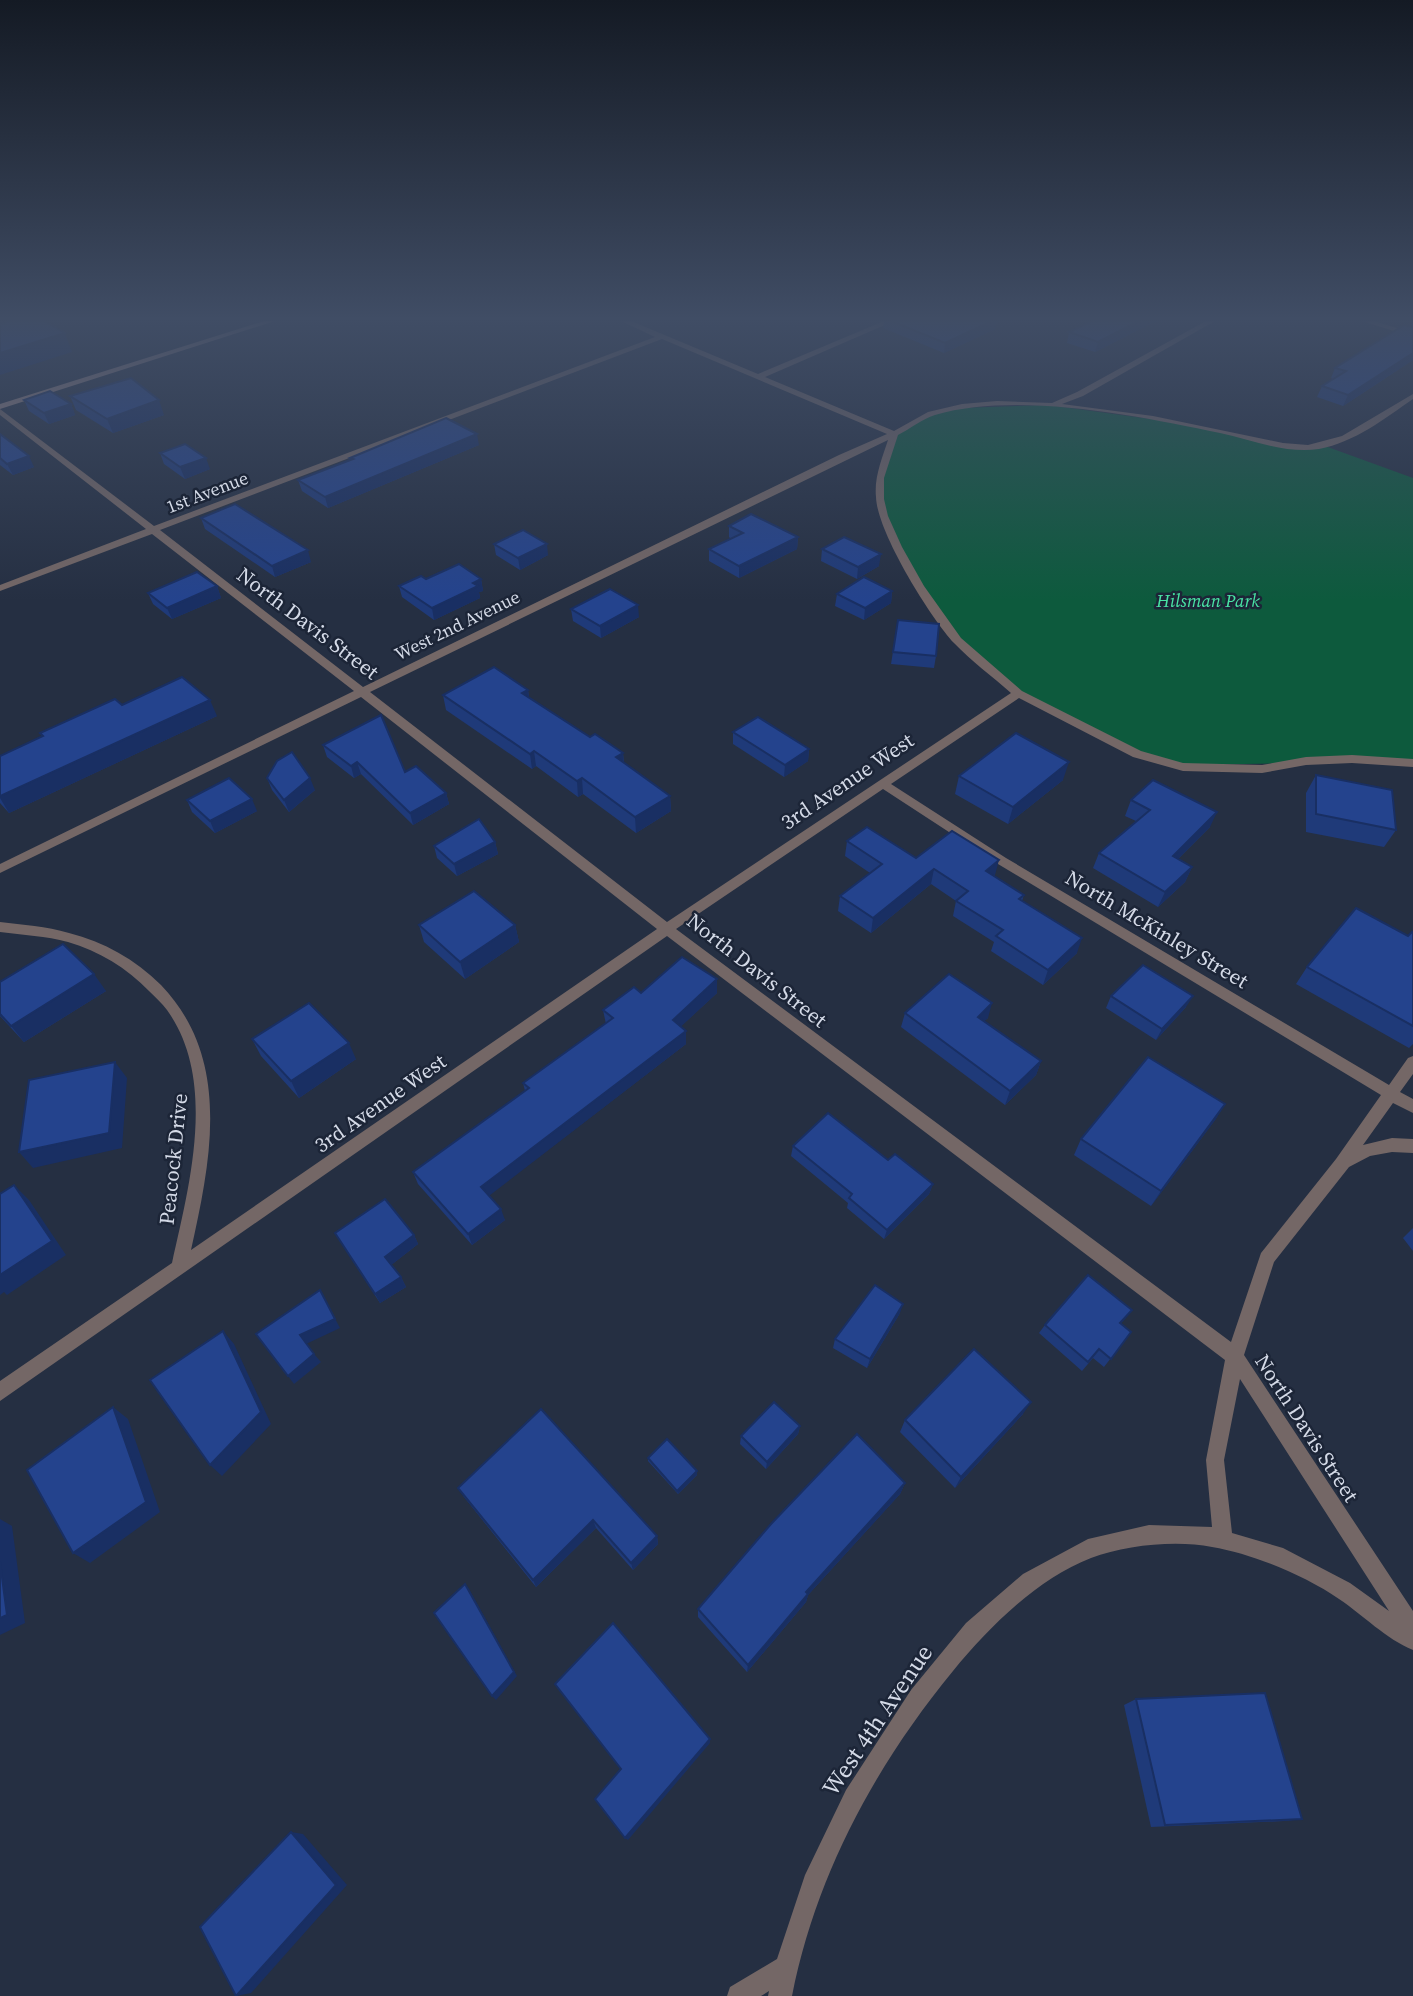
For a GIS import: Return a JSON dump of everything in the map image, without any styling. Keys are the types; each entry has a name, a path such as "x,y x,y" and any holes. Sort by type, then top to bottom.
{"street":[{"name":"North Davis Street","path":"7,414 668,928 1235,1356 1413,1629"},
{"name":"1st Avenue","path":"0,588 457,414"},
{"path":"845,414 894,434"},
{"path":"934,414 894,434 880,478 883,516 919,586 957,640 1018,693 1137,754 1183,767 1262,769 1306,761 1352,760 1413,763"},
{"path":"1122,414 1293,446 1316,447 1354,434 1385,414"},
{"name":"West 2nd Avenue","path":"0,869 894,434"},
{"name":"3rd Avenue West","path":"0,1392 668,928 1018,693"},
{"name":"North McKinley Street","path":"882,783 1002,861 1413,1107"},
{"name":"Peacock Drive","path":"0,927 57,934 95,947 141,974 162,991 182,1016 194,1044 204,1108 194,1197 178,1267"},
{"path":"1223,1539 1215,1460 1235,1356 1267,1258 1343,1162 1413,1062"},
{"path":"1343,1162 1367,1150 1392,1145 1413,1146"},
{"name":"West 4th Avenue","path":"780,1996 786,1968 821,1864 847,1808 894,1732 944,1661 1000,1602 1048,1567 1096,1545 1140,1535 1189,1534 1223,1539 1264,1550 1321,1575 1371,1606 1413,1640"},
{"path":"739,1996 786,1968"}],"green space":[{"name":"Hilsman Park","path":"1115,414 1165,421 1293,447 1325,446 1413,478 1413,761 1185,765 1137,753 1019,692 958,639 920,585 886,518 881,478 895,436 930,415"}],"building":[{"path":"99,414 120,414 107,419"},
{"path":"446,418 477,434 325,497 298,480 353,459 350,458"},
{"path":"0,434 29,456 7,464 0,458"},
{"path":"185,444 206,458 180,467 160,453"},
{"path":"235,504 308,550 272,566 201,518"},
{"path":"751,514 798,537 739,566 709,549 743,533 729,526"},
{"path":"523,530 547,544 518,558 494,544"},
{"path":"844,537 881,554 858,567 822,549"},
{"path":"459,564 481,579 473,583 478,586 432,608 399,586 421,576 426,579"},
{"path":"197,572 217,586 167,608 148,593"},
{"path":"864,577 892,591 865,608 837,594"},
{"path":"610,589 638,605 600,626 571,609"},
{"path":"898,620 939,624 936,656 893,652"},
{"path":"494,667 528,690 522,693 590,737 595,734 623,753 616,757 670,796 635,817 582,778 577,781 534,751 530,754 443,695"},
{"path":"182,677 210,700 0,796 0,756 43,736 40,733 115,699 122,705"},
{"path":"381,715 405,772 416,766 446,793 410,813 357,762 351,766 323,745"},
{"path":"758,717 809,749 785,765 733,732"},
{"path":"1016,733 1069,762 1013,807 959,776"},
{"path":"292,752 310,778 284,800 267,778 277,761"},
{"path":"1316,775 1392,790 1396,830 1316,814"},
{"path":"229,778 252,799 210,821 187,800"},
{"path":"1153,780 1217,812 1173,856 1192,867 1165,892 1099,853 1150,810 1131,800"},
{"path":"479,819 495,842 454,864 434,846"},
{"path":"867,827 916,858 952,831 999,860 986,871 1024,895 1019,899 1082,938 1048,970 996,936 1003,930 956,901 968,891 934,869 873,918 840,896 882,864 847,841"},
{"path":"474,891 515,925 460,962 419,925"},
{"path":"1356,908 1408,936 1413,933 1413,1026 1307,967"},
{"path":"63,944 94,974 11,1026 0,1014 0,982"},
{"path":"682,957 717,979 673,1020 686,1031 481,1187 501,1209 468,1234 413,1172 529,1088 523,1083 613,1018 603,1010 634,987 641,993"},
{"path":"1143,965 1193,996 1162,1029 1111,996"},
{"path":"949,974 992,1003 978,1017 1041,1061 1010,1091 905,1013"},
{"path":"309,1003 349,1043 291,1081 252,1039"},
{"path":"1148,1057 1225,1104 1161,1191 1081,1139"},
{"path":"115,1062 109,1133 19,1152 29,1080"},
{"path":"828,1113 888,1160 895,1154 933,1184 887,1230 849,1198 852,1194 793,1146"},
{"path":"14,1185 52,1241 0,1275 0,1194"},
{"path":"385,1199 414,1235 385,1257 401,1277 375,1294 335,1233"},
{"path":"1088,1275 1132,1310 1120,1323 1131,1332 1111,1359 1099,1349 1088,1362 1045,1325"},
{"path":"875,1285 903,1304 870,1359 835,1339"},
{"path":"320,1290 335,1319 300,1335 314,1354 288,1376 256,1334"},
{"path":"223,1331 261,1412 210,1465 150,1380"},
{"path":"974,1349 1031,1402 961,1477 905,1420"},
{"path":"774,1402 800,1426 767,1462 741,1436"},
{"path":"113,1407 146,1502 73,1553 27,1470"},
{"path":"541,1409 657,1536 631,1563 593,1520 533,1580 458,1488"},
{"path":"857,1434 905,1483 806,1592 808,1594 748,1665 698,1609 771,1524"},
{"path":"667,1439 697,1471 677,1491 648,1458"},
{"path":"0,1562 7,1615 0,1618"},
{"path":"465,1584 514,1672 492,1696 434,1613"},
{"path":"613,1623 710,1739 625,1838 595,1799 621,1769 555,1684"},
{"path":"1265,1693 1302,1819 1165,1825 1136,1699"},
{"path":"291,1832 336,1885 236,1996 200,1927"}]}
